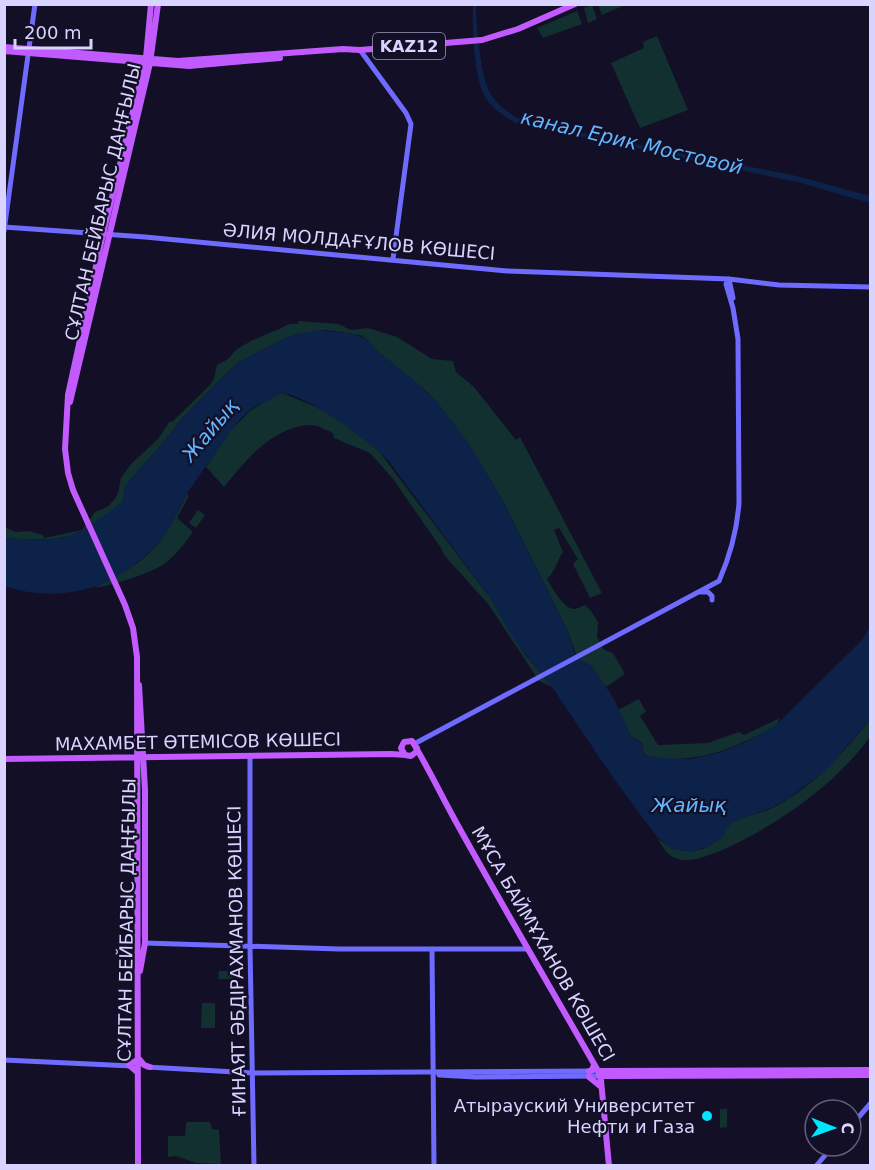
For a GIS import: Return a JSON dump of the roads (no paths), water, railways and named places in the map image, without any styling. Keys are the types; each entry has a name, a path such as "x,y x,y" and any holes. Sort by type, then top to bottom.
{"main road":[{"path":"5,228 35,4"},
{"name":"СҰЛТАН БЕЙБАРЫС ДАҢҒЫЛЫ","path":"148,61 151,4"},
{"name":"СҰЛТАН БЕЙБАРЫС ДАҢҒЫЛЫ","path":"139,1166 138,1066 142,948 140,689 137,657 133,628 125,605 73,490 65,449 69,405 74,393 106,235 148,61 158,4"},
{"name":"KAZ12","path":"4,49 148,61 189,61 360,50 482,40 518,29 575,4"},
{"path":"360,50 406,112 411,124 393,259"},
{"name":"ӘЛИЯ МОЛДАҒҰЛОВ КӨШЕСІ","path":"5,228 393,259 537,273 870,287"},
{"name":"ӘЛИЯ МОЛДАҒҰЛОВ КӨШЕСІ","path":"712,280 727,282"},
{"path":"415,746 484,705 719,581 732,548 738,516 738,339 734,308 727,282"},
{"path":"727,282 730,293"},
{"path":"730,293 735,286 747,282"},
{"path":"698,592 708,592 712,600"},
{"path":"391,754 407,741 412,741 416,752 409,756"},
{"name":"МҰСА БАЙМҰХАНОВ КӨШЕСІ","path":"415,746 596,1069 601,1089 609,1166"},
{"path":"402,747 402,752 425,764"},
{"name":"МАХАМБЕТ ӨТЕМІСОВ КӨШЕСІ","path":"4,759 391,754 409,756"},
{"name":"ҒИНАЯТ ӘБДІРАХМАНОВ КӨШЕСІ","path":"250,756 250,947 254,1166"},
{"name":"СҰЛТАН БЕЙБАРЫС ДАҢҒЫЛЫ","path":"141,758 142,948"},
{"path":"142,948 528,949"},
{"path":"432,950 432,1064 429,1073 432,1089 434,1166"},
{"path":"4,1060 253,1073 589,1074 596,1069"},
{"path":"432,1064 435,1070 445,1074"},
{"path":"596,1069 611,1074 870,1070"},
{"path":"589,1074 596,1069 611,1074 870,1075"},
{"path":"432,1089 436,1079 445,1074"},
{"path":"589,1074 601,1089 611,1074"}],"water":[{"name":"канал Ерик Мостовой","path":"473,5 476,5 480,50 487,86 499,104 518,118 619,141 797,176 870,196 870,203 797,182 516,123 494,108 481,87 474,51"},
{"name":"Жайық","path":"317,330 355,334 368,340 377,351 413,379 437,402 469,444 503,501 569,634 575,656 591,666 613,697 631,736 642,744 644,755 691,759 721,752 744,743 775,726 861,641 870,627 870,720 827,769 789,798 773,807 731,823 721,839 707,847 691,852 672,849 657,837 614,779 554,690 515,641 490,598 388,460 320,409 290,395 280,394 256,406 239,421 188,492 163,537 131,568 91,588 68,593 22,591 5,586 4,538 40,540 63,538 81,532 123,502 125,487 136,473 184,416 237,363 283,339"}],"place":[{"name":"Атырауский Университет Нефти и Газа","path":"707,1116"}]}
